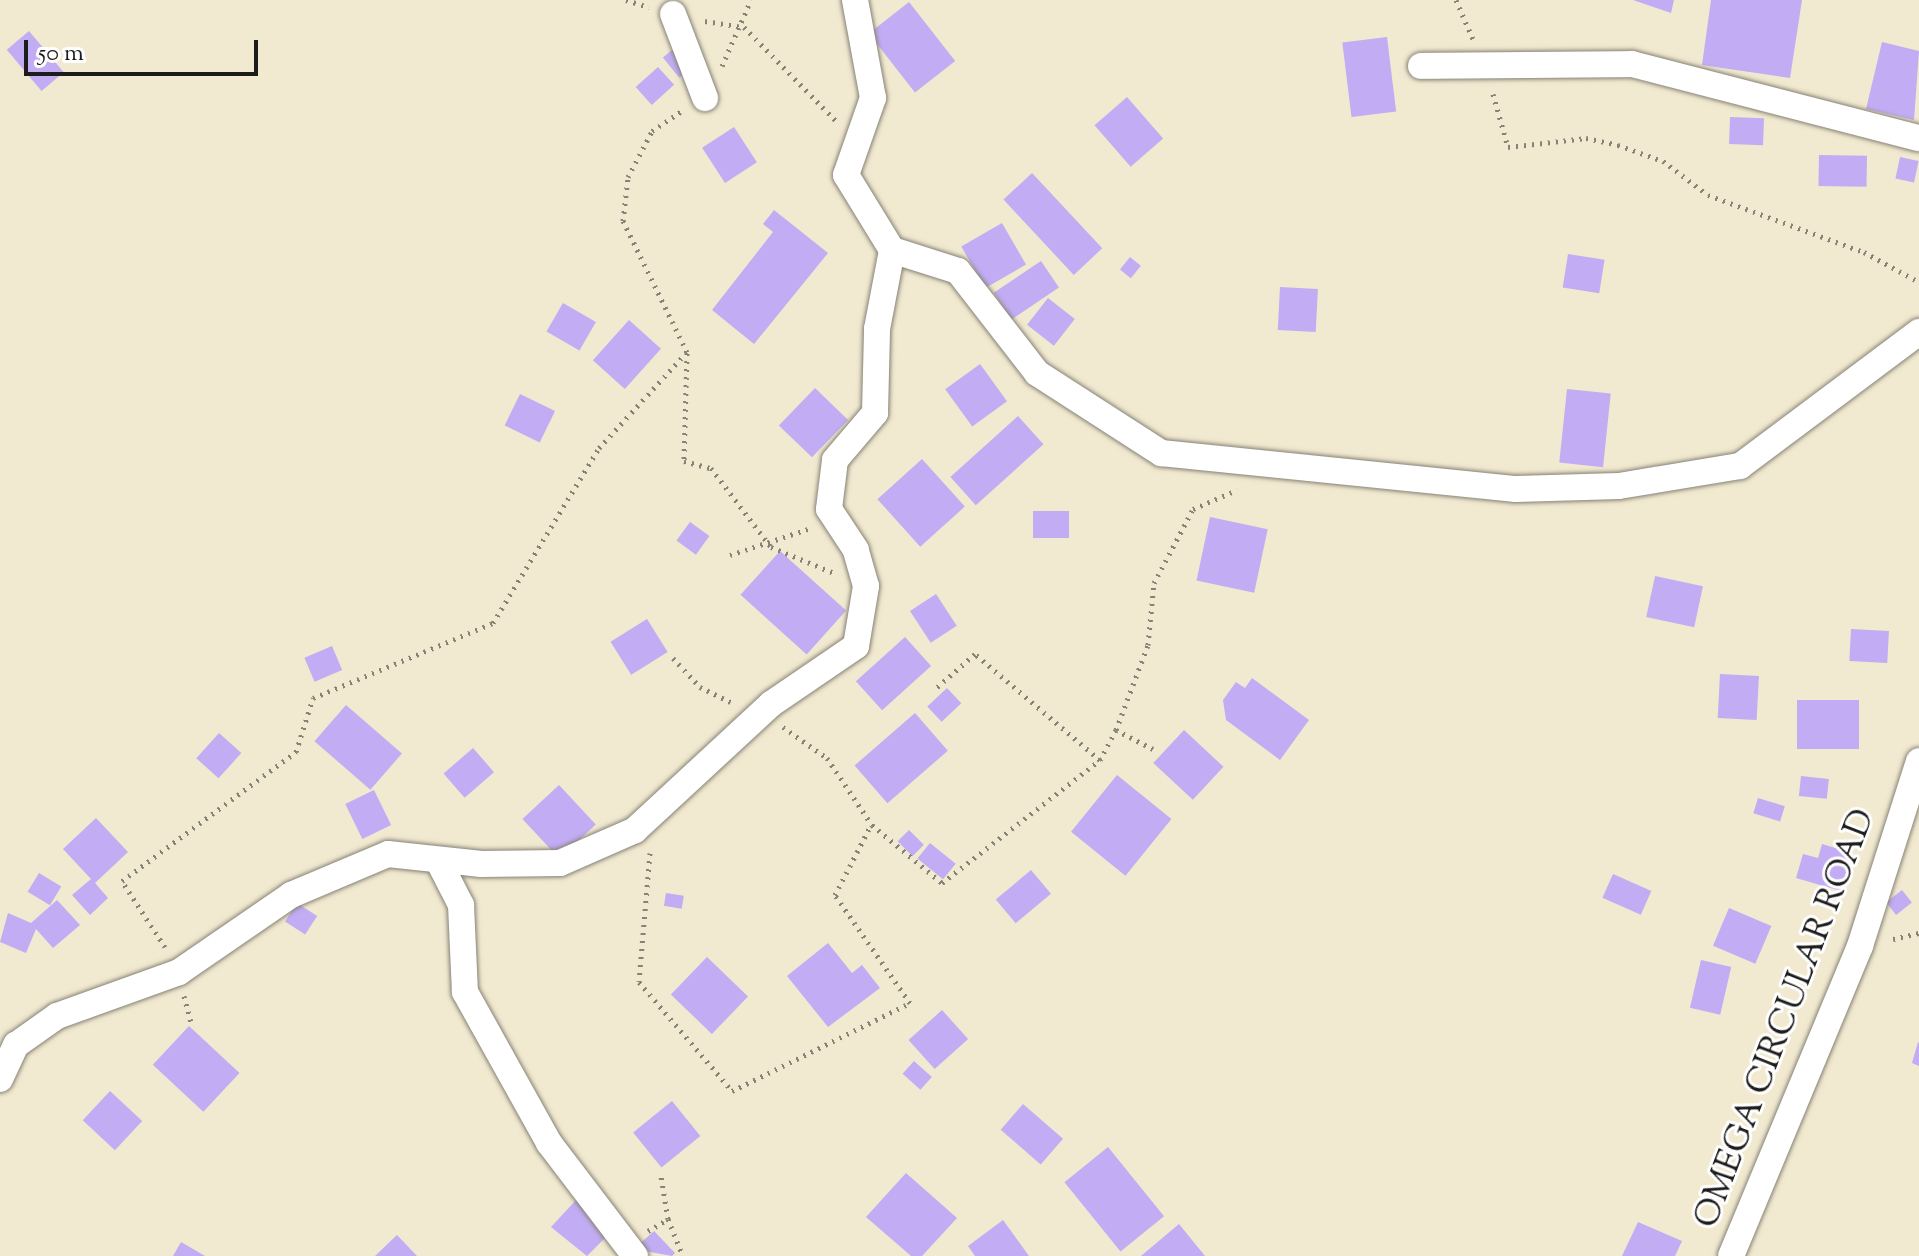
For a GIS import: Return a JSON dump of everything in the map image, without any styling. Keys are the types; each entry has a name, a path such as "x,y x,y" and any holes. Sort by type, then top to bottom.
{"street":[{"path":"855,0 873,98 846,175 892,250 958,271 1037,373 1161,453 1516,489 1619,486 1740,466 1919,332"},
{"path":"673,14 705,98"},
{"path":"1421,66 1484,63 1632,64 1919,138"},
{"path":"0,1079 16,1045 57,1016 179,972 291,895 388,854 438,860 560,863 650,816 762,713 856,646 866,586 856,550 829,509 835,460 875,413 877,329 892,250"},
{"name":"OMEGA CIRCULAR ROAD","path":"1731,1256 1860,946 1919,761"},
{"path":"438,860 461,905 465,992 549,1143 630,1249"}],"path":[{"path":"626,0 673,14 744,27 786,63 831,122 873,98"},
{"path":"705,98 744,27 751,0"},
{"path":"1456,0 1484,63 1508,147 1586,138 1618,145 1663,161 1708,195 1864,252 1919,282"},
{"path":"705,98 708,92 652,131 628,177 623,221 687,352 684,461 711,468 771,547 866,586"},
{"path":"122,881 296,752 313,698 493,623 599,448 687,352"},
{"path":"673,658 700,687 762,713 827,758 872,825 942,883 1100,760 1116,730 1148,645 1154,583 1193,509 1247,485"},
{"path":"730,555 771,547 805,534 829,509"},
{"path":"935,689 975,654 1100,760"},
{"path":"1116,730 1153,749"},
{"path":"650,816 639,982 732,1091 910,1003 835,895 872,825"},
{"path":"661,1176 668,1219 683,1256"},
{"path":"630,1249 668,1219"}],"building":[{"path":"1633,0 1674,0 1671,13"},
{"path":"1711,0 1802,0 1790,78 1702,65"},
{"path":"909,2 955,61 915,92 869,33"},
{"path":"29,31 64,72 41,91 7,50"},
{"path":"1387,37 1396,111 1351,117 1342,42"},
{"path":"687,38 703,58 679,78 663,58"},
{"path":"1882,42 1919,51 1914,120 1866,109"},
{"path":"658,67 674,85 652,105 636,87"},
{"path":"1127,97 1163,139 1131,167 1095,125"},
{"path":"1730,117 1764,118 1763,145 1729,144"},
{"path":"734,127 757,162 725,183 702,148"},
{"path":"1819,155 1867,156 1866,187 1818,186"},
{"path":"1900,157 1919,161 1914,182 1895,179"},
{"path":"1032,173 1102,248 1074,275 1003,200"},
{"path":"774,210 828,253 754,344 712,310 773,232 763,224"},
{"path":"1002,223 1026,265 985,288 961,246"},
{"path":"1568,254 1605,260 1599,293 1563,288"},
{"path":"1130,257 1141,266 1131,278 1120,269"},
{"path":"1041,261 1059,288 1012,319 994,293"},
{"path":"1280,287 1318,289 1316,332 1278,330"},
{"path":"1048,298 1075,319 1054,346 1027,325"},
{"path":"563,303 596,322 579,351 546,332"},
{"path":"629,320 661,349 625,389 593,360"},
{"path":"980,364 1007,401 972,426 945,389"},
{"path":"815,388 848,420 812,457 779,425"},
{"path":"1567,389 1611,394 1603,467 1559,463"},
{"path":"520,394 555,411 540,443 505,425"},
{"path":"1018,416 1043,444 976,505 950,477"},
{"path":"922,459 965,507 920,547 877,499"},
{"path":"1033,511 1069,511 1069,538 1033,538"},
{"path":"1210,517 1268,529 1254,593 1196,581"},
{"path":"690,522 709,536 696,555 676,541"},
{"path":"780,551 846,611 807,654 741,595"},
{"path":"1655,576 1703,586 1694,627 1646,617"},
{"path":"936,594 957,626 931,643 910,611"},
{"path":"647,619 668,652 631,675 611,642"},
{"path":"1851,629 1889,631 1887,663 1849,661"},
{"path":"905,637 931,666 882,710 856,681"},
{"path":"332,646 342,670 315,682 304,658"},
{"path":"1720,674 1759,676 1757,720 1718,718"},
{"path":"1252,678 1309,720 1280,760 1226,720 1223,700 1236,682 1245,688"},
{"path":"947,688 961,703 942,722 927,706"},
{"path":"1797,700 1859,700 1859,749 1797,749"},
{"path":"346,705 402,754 370,790 315,741"},
{"path":"915,713 948,751 887,803 855,765"},
{"path":"1184,730 1223,767 1193,800 1153,763"},
{"path":"219,733 241,753 219,778 196,758"},
{"path":"473,748 494,772 465,798 444,774"},
{"path":"1117,775 1171,819 1125,876 1071,832"},
{"path":"1801,776 1829,779 1827,799 1799,796"},
{"path":"559,785 596,824 559,859 522,819"},
{"path":"374,790 391,825 362,839 345,804"},
{"path":"1758,798 1785,806 1780,821 1753,813"},
{"path":"96,818 128,852 95,883 108,898 90,915 72,895 91,879 63,849"},
{"path":"909,830 924,845 913,856 898,841"},
{"path":"930,843 956,864 943,879 917,859"},
{"path":"1822,844 1852,853 1841,891 1796,878 1803,854 1818,858"},
{"path":"1031,870 1051,894 1016,923 996,900"},
{"path":"39,873 61,886 50,905 28,892"},
{"path":"1613,874 1651,891 1641,915 1602,898"},
{"path":"1902,890 1912,903 1896,915 1886,902"},
{"path":"666,893 684,896 682,909 664,906"},
{"path":"57,900 80,925 53,948 36,929 26,953 0,942 8,913 31,923"},
{"path":"297,903 317,916 305,935 285,921"},
{"path":"1729,908 1771,926 1755,964 1713,946"},
{"path":"828,943 852,973 862,965 880,988 828,1027 787,976"},
{"path":"707,957 748,997 712,1034 671,994"},
{"path":"1701,960 1731,967 1720,1015 1690,1008"},
{"path":"942,1010 968,1039 935,1069 909,1040"},
{"path":"189,1026 239,1073 203,1112 153,1065"},
{"path":"1919,1043 1919,1066 1912,1063"},
{"path":"914,1061 932,1077 920,1090 903,1074"},
{"path":"110,1091 142,1121 115,1150 83,1120"},
{"path":"672,1101 700,1136 661,1167 633,1132"},
{"path":"1023,1104 1063,1139 1041,1164 1001,1130"},
{"path":"1108,1147 1164,1216 1120,1251 1064,1182"},
{"path":"906,1173 957,1218 922,1256 911,1256 866,1217"},
{"path":"576,1200 610,1233 587,1256 551,1227"},
{"path":"1003,1220 1029,1256 975,1256 968,1246"},
{"path":"1638,1222 1682,1241 1675,1256 1622,1256"},
{"path":"1179,1224 1205,1256 1141,1256"},
{"path":"654,1231 675,1253 672,1256 634,1249"},
{"path":"397,1235 417,1256 375,1256"},
{"path":"181,1242 205,1256 173,1256"}]}
